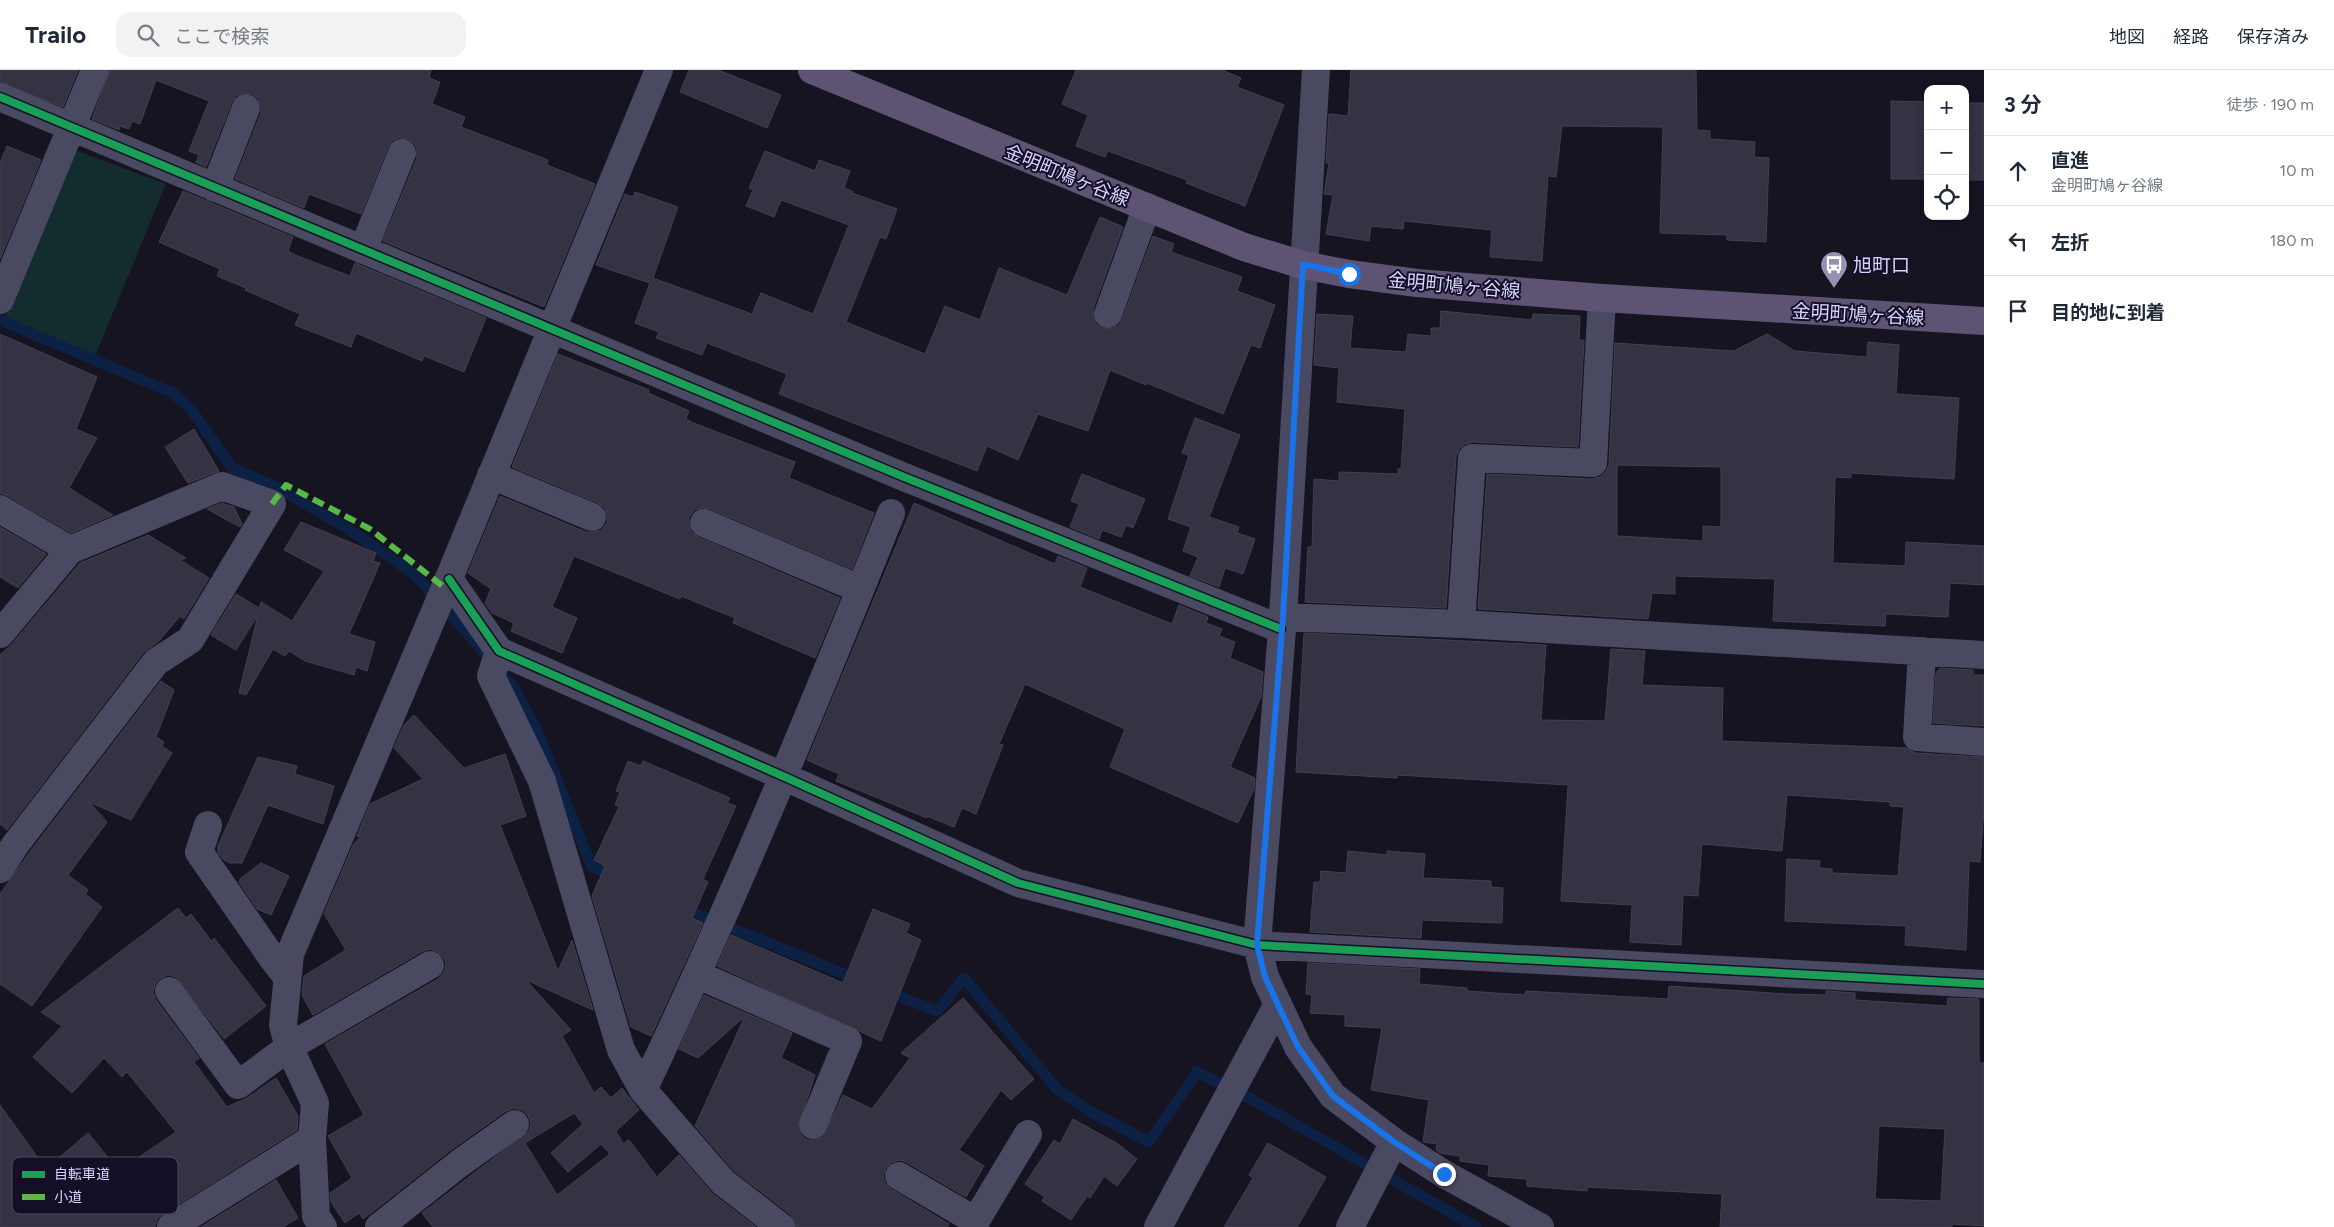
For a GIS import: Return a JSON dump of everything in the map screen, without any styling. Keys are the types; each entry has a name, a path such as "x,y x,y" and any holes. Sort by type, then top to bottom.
{"main road":[{"name":"金明町鳩ヶ谷線","path":"812,70 1244,247 1303,264 1349,274 1417,282 1602,298 1984,321"}],"street":[{"path":"0,300 95,70"},
{"path":"322,1227 316,1216 312,1139 315,1103 289,1047 283,1025 290,954 449,579 658,70"},
{"path":"1316,70 1282,623 1257,945 1265,977 1298,1047 1333,1096 1394,1142 1444,1174 1540,1227"},
{"path":"0,97 904,477 1282,623 1461,624 1984,656"},
{"path":"215,188 246,108"},
{"path":"363,250 402,153"},
{"path":"1108,314 1147,208"},
{"path":"1461,624 1472,458 1593,463 1602,298"},
{"path":"491,475 592,518"},
{"path":"0,634 70,550 222,486 272,504 190,640 156,662 15,845 0,869"},
{"path":"0,509 70,550"},
{"path":"643,1090 698,975 785,777 891,513"},
{"path":"704,522 860,590"},
{"path":"449,579 499,651 785,777 1018,883 1257,945 1984,984"},
{"path":"499,651 491,676 542,781 621,1050 643,1090 723,1182 781,1227"},
{"path":"1922,652 1917,737 1984,742"},
{"path":"208,825 200,852 287,977"},
{"path":"169,990 238,1085 289,1047 430,965"},
{"path":"698,975 848,1041 813,1125"},
{"path":"1158,1227 1278,1004"},
{"path":"379,1227 460,1163 515,1124"},
{"path":"899,1176 974,1224 1028,1134"},
{"path":"171,1227 312,1139"},
{"path":"1350,1227 1394,1142"}],"green space":[{"path":"75,150 166,184 94,359 5,318"}],"building":[{"path":"0,70 78,70 63,107 0,82"},
{"path":"110,70 431,70 429,78 440,82 432,104 465,117 461,127 548,160 547,165 595,184 544,307 383,241 417,158 415,144 408,139 399,138 393,140 388,147 361,214 309,194 304,208 235,179 261,113 261,105 258,98 252,94 243,93 236,96 206,167 196,162 199,155 189,151 209,101 156,80 140,124 132,121 129,129 120,126 119,130 92,119"},
{"path":"689,70 718,70 781,95 767,128 680,92"},
{"path":"1076,70 1222,70 1241,78 1237,87 1284,105 1245,206 1186,183 1187,180 1108,151 1105,157 1076,146 1088,115 1062,104"},
{"path":"1351,70 1696,70 1697,130 1710,131 1710,139 1755,142 1754,157 1769,158 1766,242 1727,240 1727,235 1660,233 1663,127 1562,126 1556,177 1548,176 1542,261 1490,257 1492,230 1404,221 1403,229 1371,226 1369,241 1326,234 1333,195 1324,194 1329,163 1326,163 1329,114 1348,116"},
{"path":"1891,101 1924,102 1924,179 1891,179"},
{"path":"1969,103 1984,103 1984,180 1969,180"},
{"path":"7,146 41,160 0,259 0,163"},
{"path":"765,151 815,171 819,160 850,171 844,188 852,191 852,193 897,209 886,239 880,237 846,322 925,354 945,306 980,320 999,268 1067,295 1100,217 1123,227 1093,309 1096,324 1102,328 1111,329 1118,326 1122,320 1153,236 1174,244 1171,252 1242,277 1237,291 1275,305 1260,348 1251,345 1223,414 1110,370 1088,431 1038,414 1018,460 987,446 977,471 779,394 787,374 707,343 702,355 656,338 659,332 635,323 650,283 596,265 625,194 633,197 635,192 678,207 653,278 752,314 761,293 813,314 849,225 781,200 774,217 746,206 753,190 749,188"},
{"path":"183,191 293,237 288,251 295,255 350,276 355,263 486,318 464,372 424,356 422,361 356,333 351,347 295,325 300,314 217,276 220,269 159,242"},
{"path":"1441,311 1532,320 1533,314 1580,316 1579,340 1584,340 1578,447 1473,442 1465,444 1459,449 1456,457 1446,608 1305,602 1308,547 1312,547 1314,479 1339,481 1339,472 1398,474 1398,469 1401,469 1405,409 1337,402 1339,368 1314,365 1317,314 1353,316 1350,348 1406,352 1408,334 1431,336 1431,328 1440,328"},
{"path":"0,334 97,377 76,429 97,438 69,488 113,515 71,533 0,493"},
{"path":"1767,334 1795,351 1867,357 1868,342 1899,345 1896,394 1959,398 1954,479 1851,473 1851,478 1835,477 1833,563 1905,566 1906,542 1984,546 1984,585 1950,583 1948,617 1886,614 1885,626 1773,621 1775,579 1675,576 1675,594 1652,593 1648,619 1478,609 1487,474 1592,479 1600,477 1606,472 1609,464 1615,343 1734,351","holes":["1617,465 1721,467 1721,527 1703,526 1703,541 1617,536"]},
{"path":"558,354 649,390 648,393 689,411 686,418 691,422 795,462 789,478 874,513 852,569 710,509 695,510 689,517 691,532 698,537 840,598 815,658 733,623 735,618 681,596 680,599 574,556 552,607 577,618 562,653 511,631 514,623 492,613 485,603 491,589 468,573 500,496 586,532 601,530 607,523 605,508 598,503 512,467"},
{"path":"1195,418 1240,435 1209,517 1239,527 1237,533 1255,539 1243,574 1225,568 1219,587 1190,576 1198,557 1183,551 1191,527 1168,519 1189,455 1182,453"},
{"path":"194,429 219,471 188,483 165,447"},
{"path":"1082,474 1145,499 1133,528 1126,525 1121,537 1102,530 1099,539 1070,527 1079,504 1071,501"},
{"path":"222,503 234,507 242,524 240,527 207,509"},
{"path":"914,503 1055,564 1058,556 1087,568 1080,587 1172,624 1179,605 1208,617 1206,623 1222,629 1219,636 1235,642 1230,658 1263,672 1261,697 1230,767 1255,778 1254,789 1238,823 1110,767 1125,729 1025,684 999,744 1003,745 976,814 962,808 954,827 836,781 839,774 807,760"},
{"path":"301,522 376,553 373,561 380,563 349,634 375,642 367,671 356,667 354,675 305,661 289,651 285,656 273,649 246,695 239,693 258,615 236,650 211,635 236,594 259,608 261,602 292,621 324,571 284,550"},
{"path":"0,527 46,554 18,588 0,577"},
{"path":"148,535 186,558 180,560 209,578 184,619 180,616 159,641 144,652 7,830 0,824 0,655 12,644 80,563"},
{"path":"1304,633 1546,645 1541,720 1605,721 1611,649 1645,651 1642,685 1723,688 1722,741 1906,748 1916,753 1984,757 1984,808 1980,862 1969,861 1966,950 1905,945 1906,926 1785,921 1787,859 1820,861 1819,868 1832,869 1832,873 1898,876 1904,807 1890,806 1890,802 1787,795 1782,851 1702,844 1698,896 1683,895 1681,945 1630,942 1632,905 1561,901 1568,785 1397,775 1397,778 1296,772"},
{"path":"1940,668 1973,670 1973,675 1984,675 1984,726 1933,723 1936,673"},
{"path":"161,681 174,690 156,737 164,742 162,746 172,753 131,820 89,802 107,822 68,875 88,890 85,894 102,907 32,1006 0,984 0,894 32,849"},
{"path":"414,715 464,768 505,754 526,816 500,825 558,971 572,940 593,1010 526,980 571,1030 562,1036 594,1093 601,1087 611,1098 622,1088 639,1110 616,1131 623,1144 629,1140 657,1177 679,1155 713,1194 756,1227 433,1227 422,1213 529,1131 531,1123 528,1115 522,1110 514,1108 506,1111 451,1150 363,1219 359,1213 345,1223 331,1202 330,1193 352,1178 328,1136 364,1115 325,1044 438,979 444,972 446,964 444,958 438,952 430,949 423,951 313,1015 302,995 304,976 346,950 324,914 353,845 360,837 357,836 370,804 423,779 394,748 404,725","holes":["574,1113 583,1124 551,1153 568,1172 601,1144 610,1154 557,1195 525,1143"]},
{"path":"258,757 297,766 295,774 334,786 323,824 268,805 242,863 230,863 224,860 218,853 218,846"},
{"path":"628,761 641,766 643,761 730,798 727,803 736,806 703,879 708,882 692,918 703,923 651,1036 631,1027 592,896 605,866 594,860 619,807 615,805 620,792 616,791"},
{"path":"1348,851 1387,855 1387,851 1425,854 1423,878 1491,881 1491,887 1503,888 1502,923 1422,920 1421,938 1310,932 1314,882 1320,882 1321,871 1346,873"},
{"path":"261,863 289,876 271,915 257,909 239,882 241,878"},
{"path":"178,908 186,918 191,914 212,942 214,938 266,1006 224,1039 176,977 168,975 159,979 155,984 153,992 156,1000 199,1058 194,1062 227,1107 247,1098 276,1078 298,1116 297,1130 178,1205 178,1157 139,1157 176,1132 127,1072 122,1077 104,1058 72,1093 33,1057 62,1026 41,1012"},
{"path":"873,909 910,924 906,933 921,940 881,1041 717,966 731,935 843,983"},
{"path":"1308,963 1420,969 1419,984 1467,988 1467,991 1525,995 1526,991 1668,999 1669,986 1786,994 1826,995 1826,991 1855,993 1855,1000 1947,1006 1948,998 1979,999 1979,1063 1984,1063 1984,1226 1952,1224 1952,1227 1720,1227 1722,1194 1587,1187 1587,1191 1527,1186 1527,1179 1488,1176 1489,1165 1460,1161 1460,1156 1440,1153 1436,1150 1437,1144 1423,1142 1429,1100 1371,1090 1382,1028 1345,1026 1345,1015 1310,1013 1312,995 1306,994","holes":["1879,1126 1945,1129 1941,1201 1875,1199"]},
{"path":"704,995 792,1033 781,1058 815,1075 798,1127 801,1135 807,1140 823,1137 843,1095 872,1109 910,1058 901,1053 963,998 1034,1079 1011,1100 1001,1090 959,1150 984,1166 966,1197 906,1162 900,1160 892,1162 886,1168 883,1176 885,1183 891,1189 949,1224 947,1227 796,1227 791,1215 734,1171 695,1126 745,1016 698,1058 679,1049"},
{"path":"0,1105 37,1157 12,1157 12,1214 163,1214 157,1219 155,1227 0,1227"},
{"path":"1073,1119 1118,1144 1137,1159 1117,1186 1104,1176 1090,1198 1087,1196 1071,1220 1042,1201 1045,1197 1025,1184 1054,1140 1060,1144"},
{"path":"88,1133 108,1157 60,1157"},
{"path":"1268,1143 1326,1177 1297,1227 1224,1227 1253,1178 1249,1175"},
{"path":"276,1180 298,1218 283,1227 201,1227"}],"waterway":[{"path":"0,320 173,393 190,408 232,468 275,486 353,532 414,574 513,687 537,730 592,867 615,877"},
{"path":"680,907 859,980"},
{"path":"886,991 937,1011 964,978 1057,1089 1089,1111 1149,1142 1197,1072 1244,1095 1476,1227"}],"marked path":[{"path":"272,504 286,485 370,529 445,588"}],"cycle path":[{"path":"0,97 904,477 1281,629"},
{"path":"449,579 499,651 785,777 1018,883 1257,945 1984,984"}],"place":[{"name":"旭町口","path":"1834,289"}],"route":[{"path":"1349,274 1303,264 1283,617 1257,945 1265,977 1298,1047 1333,1096 1394,1142 1444,1174"}]}
